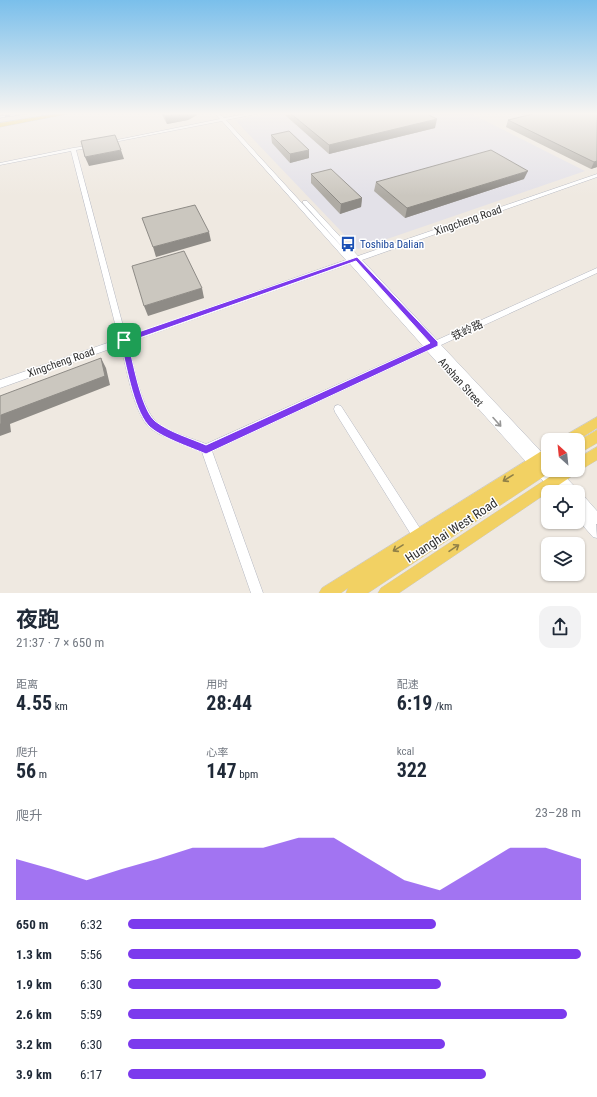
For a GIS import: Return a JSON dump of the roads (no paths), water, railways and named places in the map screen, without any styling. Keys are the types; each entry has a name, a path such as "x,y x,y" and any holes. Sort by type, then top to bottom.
{"main road":[{"path":"579,433 597,422"},
{"path":"585,444 597,436"},
{"path":"585,460 597,452"},
{"name":"Huanghai West Road","path":"354,593 421,541 541,475"},
{"name":"Huanghai West Road","path":"386,593 541,477"},
{"path":"327,593 421,541"}],"street":[{"path":"103,143 114,141"},
{"name":"Anshan Street","path":"246,141 432,346 541,461"},
{"path":"0,164 95,145"},
{"path":"73,149 144,413 152,423 166,432 206,449 257,593"},
{"name":"Xingcheng Road","path":"0,384 597,175"},
{"name":"铁岭路","path":"206,449 597,270"},
{"path":"338,409 421,541"},
{"name":"Anshan Street","path":"557,477 565,485"},
{"path":"585,506 597,519"},
{"path":"585,520 597,533"}],"place":[{"name":"Toshiba Dalian","path":"348,244"}]}
